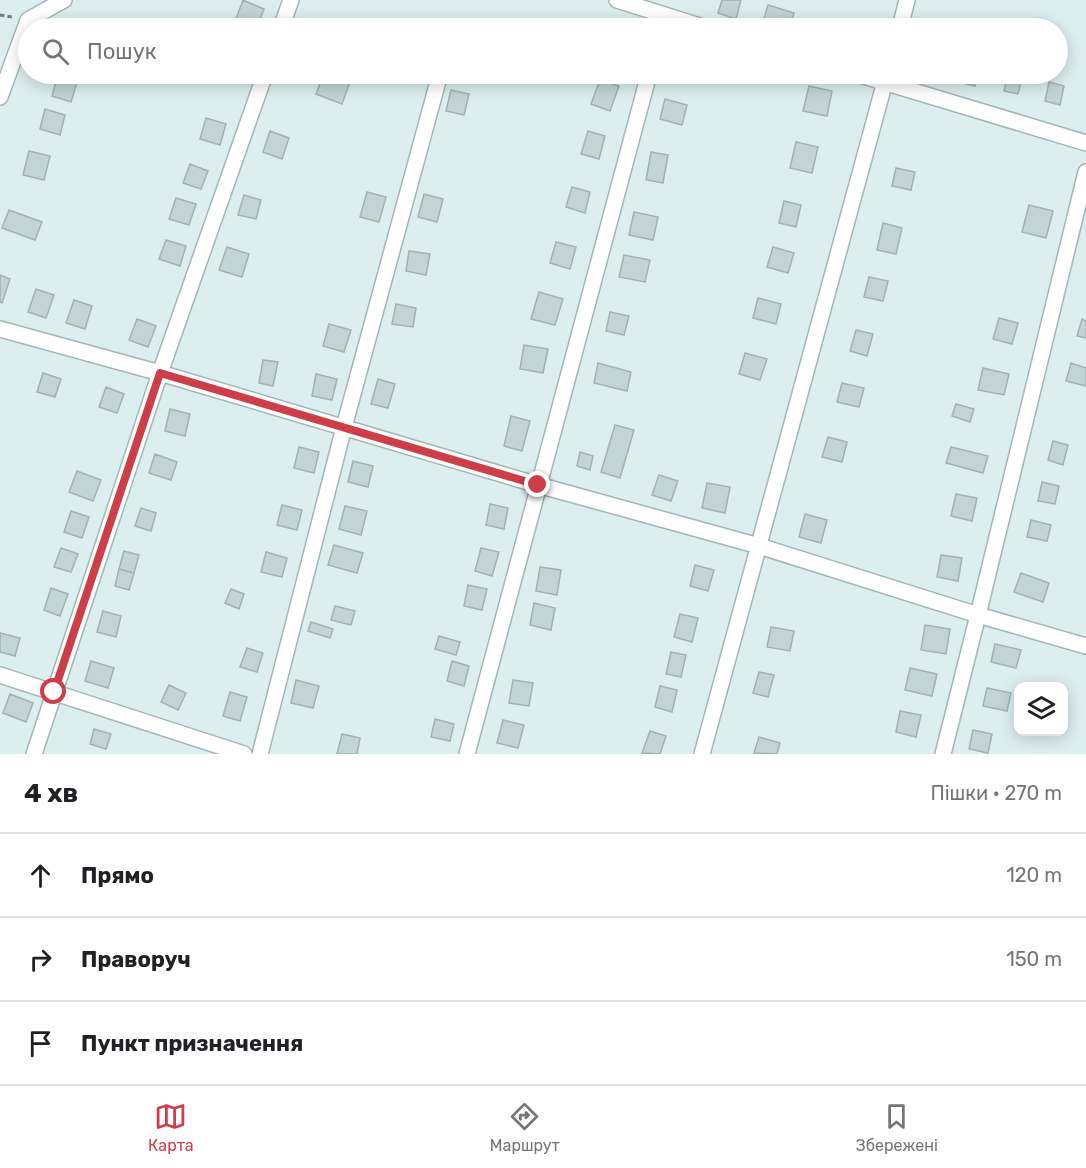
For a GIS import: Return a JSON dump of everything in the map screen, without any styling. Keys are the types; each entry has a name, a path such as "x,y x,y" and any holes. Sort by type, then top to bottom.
{"street":[{"path":"32,18 64,0"},
{"path":"285,18 291,0"},
{"path":"616,0 654,18"},
{"path":"902,18 907,0"},
{"path":"0,97 18,48"},
{"path":"34,754 160,373 261,84"},
{"path":"260,754 344,427 437,84"},
{"path":"467,754 646,84"},
{"path":"702,754 884,84"},
{"path":"904,84 1086,143"},
{"path":"943,754 1086,172"},
{"path":"0,328 538,485 759,546 978,615 1086,646"},
{"path":"0,675 244,754"}],"building":[{"path":"243,0 264,9 260,18 236,18"},
{"path":"722,0 741,0 736,18 718,13"},
{"path":"768,5 794,13 792,18 764,18"},
{"path":"55,84 76,84 71,102 52,96"},
{"path":"320,84 349,84 342,104 316,94"},
{"path":"598,84 619,86 610,111 591,104"},
{"path":"1006,84 1020,84 1018,94 1004,91"},
{"path":"1049,84 1064,86 1060,105 1045,101"},
{"path":"809,86 832,91 827,116 803,111"},
{"path":"451,90 469,94 464,115 446,111"},
{"path":"665,99 687,105 682,125 660,119"},
{"path":"45,109 65,115 60,135 40,129"},
{"path":"206,118 226,124 220,145 200,139"},
{"path":"270,131 289,138 282,159 263,152"},
{"path":"588,131 605,136 599,159 581,154"},
{"path":"796,142 818,147 812,173 790,168"},
{"path":"29,151 50,156 44,180 23,175"},
{"path":"651,152 668,155 663,183 646,180"},
{"path":"190,164 208,171 201,189 183,183"},
{"path":"896,168 915,172 911,190 892,186"},
{"path":"572,187 590,192 585,213 566,207"},
{"path":"367,192 386,197 379,222 360,217"},
{"path":"424,194 443,199 437,222 418,217"},
{"path":"244,195 261,200 256,219 238,215"},
{"path":"176,198 196,204 189,225 169,219"},
{"path":"784,201 801,205 796,227 779,223"},
{"path":"1029,205 1053,211 1046,238 1022,232"},
{"path":"9,210 42,222 35,240 2,228"},
{"path":"634,212 658,217 653,240 629,235"},
{"path":"883,223 902,228 896,254 877,250"},
{"path":"166,240 186,246 180,266 159,259"},
{"path":"556,242 576,247 570,269 550,263"},
{"path":"227,247 249,254 242,277 219,270"},
{"path":"773,247 794,253 788,273 767,267"},
{"path":"409,251 430,254 426,275 406,271"},
{"path":"624,255 650,260 645,282 619,277"},
{"path":"0,275 10,279 2,303 0,302"},
{"path":"869,277 888,281 883,301 864,297"},
{"path":"36,289 54,295 46,318 28,312"},
{"path":"539,292 563,299 555,325 531,319"},
{"path":"758,298 781,304 776,324 753,318"},
{"path":"74,300 92,306 85,329 66,323"},
{"path":"396,304 416,308 413,327 392,324"},
{"path":"610,312 629,316 624,335 606,331"},
{"path":"999,318 1018,323 1012,344 993,339"},
{"path":"137,319 156,326 148,347 129,340"},
{"path":"1082,319 1086,321 1086,338 1077,336"},
{"path":"329,324 351,330 344,352 323,346"},
{"path":"856,330 873,334 867,356 850,351"},
{"path":"524,345 548,349 543,373 520,369"},
{"path":"745,353 767,359 760,380 739,374"},
{"path":"263,360 278,362 273,386 259,383"},
{"path":"598,363 631,372 627,391 594,383"},
{"path":"1071,363 1086,368 1086,386 1066,381"},
{"path":"983,368 1009,374 1004,395 978,390"},
{"path":"43,373 61,379 55,397 37,392"},
{"path":"316,374 337,379 332,400 312,396"},
{"path":"378,379 395,384 388,408 371,404"},
{"path":"842,383 864,388 859,407 837,402"},
{"path":"106,387 124,394 117,413 99,407"},
{"path":"956,404 974,409 970,422 952,416"},
{"path":"170,409 190,414 185,436 165,431"},
{"path":"511,416 530,421 522,451 504,446"},
{"path":"615,425 634,430 620,478 601,472"},
{"path":"828,437 847,442 842,462 822,457"},
{"path":"1053,441 1068,445 1063,465 1048,460"},
{"path":"299,447 319,452 314,473 294,468"},
{"path":"951,447 988,456 983,473 946,463"},
{"path":"580,452 593,456 590,470 577,466"},
{"path":"155,454 177,462 171,480 149,473"},
{"path":"353,461 373,466 368,487 348,482"},
{"path":"77,471 101,480 93,501 69,492"},
{"path":"659,475 678,481 671,501 652,495"},
{"path":"1042,482 1059,486 1055,504 1038,501"},
{"path":"707,483 730,487 725,513 702,508"},
{"path":"956,494 977,498 972,521 951,516"},
{"path":"490,504 508,508 504,529 486,525"},
{"path":"282,505 302,510 297,530 277,525"},
{"path":"345,506 367,511 361,535 339,529"},
{"path":"141,508 156,513 151,531 135,526"},
{"path":"71,511 89,517 82,538 64,532"},
{"path":"805,514 827,520 821,543 799,537"},
{"path":"1031,520 1051,525 1047,541 1027,537"},
{"path":"334,545 363,553 357,573 328,565"},
{"path":"61,548 78,554 71,572 54,567"},
{"path":"481,548 499,552 492,576 475,571"},
{"path":"124,551 139,555 134,573 119,569"},
{"path":"266,552 287,558 282,577 261,572"},
{"path":"941,555 962,558 958,581 937,577"},
{"path":"695,565 714,570 708,591 690,586"},
{"path":"540,567 561,570 557,595 536,591"},
{"path":"119,569 134,573 129,590 115,586"},
{"path":"1021,573 1049,583 1043,602 1014,592"},
{"path":"468,585 487,589 482,610 464,606"},
{"path":"51,588 68,594 60,616 44,610"},
{"path":"231,589 244,594 239,609 225,603"},
{"path":"534,603 555,608 551,630 530,625"},
{"path":"335,606 355,611 351,625 331,620"},
{"path":"103,611 121,616 116,637 97,632"},
{"path":"680,614 698,618 692,642 674,637"},
{"path":"311,622 333,629 330,638 308,631"},
{"path":"925,625 950,629 946,654 921,650"},
{"path":"771,627 794,631 790,651 767,647"},
{"path":"0,633 20,638 15,656 0,652"},
{"path":"439,636 460,642 456,655 435,649"},
{"path":"995,644 1021,650 1016,668 991,662"},
{"path":"247,648 263,653 257,672 240,667"},
{"path":"671,652 686,655 681,677 666,674"},
{"path":"91,661 114,668 108,688 85,681"},
{"path":"452,661 469,666 464,686 447,681"},
{"path":"910,668 937,674 932,696 905,690"},
{"path":"759,672 774,675 768,697 753,693"},
{"path":"296,680 319,686 313,708 291,703"},
{"path":"513,680 533,683 529,706 509,703"},
{"path":"169,685 186,693 178,710 161,702"},
{"path":"660,686 677,690 672,712 655,707"},
{"path":"987,688 1011,693 1007,711 983,706"},
{"path":"230,692 247,697 240,721 223,716"},
{"path":"10,694 33,703 26,722 3,713"},
{"path":"900,711 921,715 916,737 896,732"},
{"path":"435,719 454,724 450,741 431,737"},
{"path":"503,720 524,725 518,748 497,743"},
{"path":"94,729 111,734 106,749 90,744"},
{"path":"973,730 992,734 988,753 969,749"},
{"path":"650,731 666,736 660,754 642,753"},
{"path":"342,734 360,738 357,754 337,754"},
{"path":"759,737 780,743 777,754 754,753"}],"route":[{"path":"54,692 160,373 538,485"}]}
